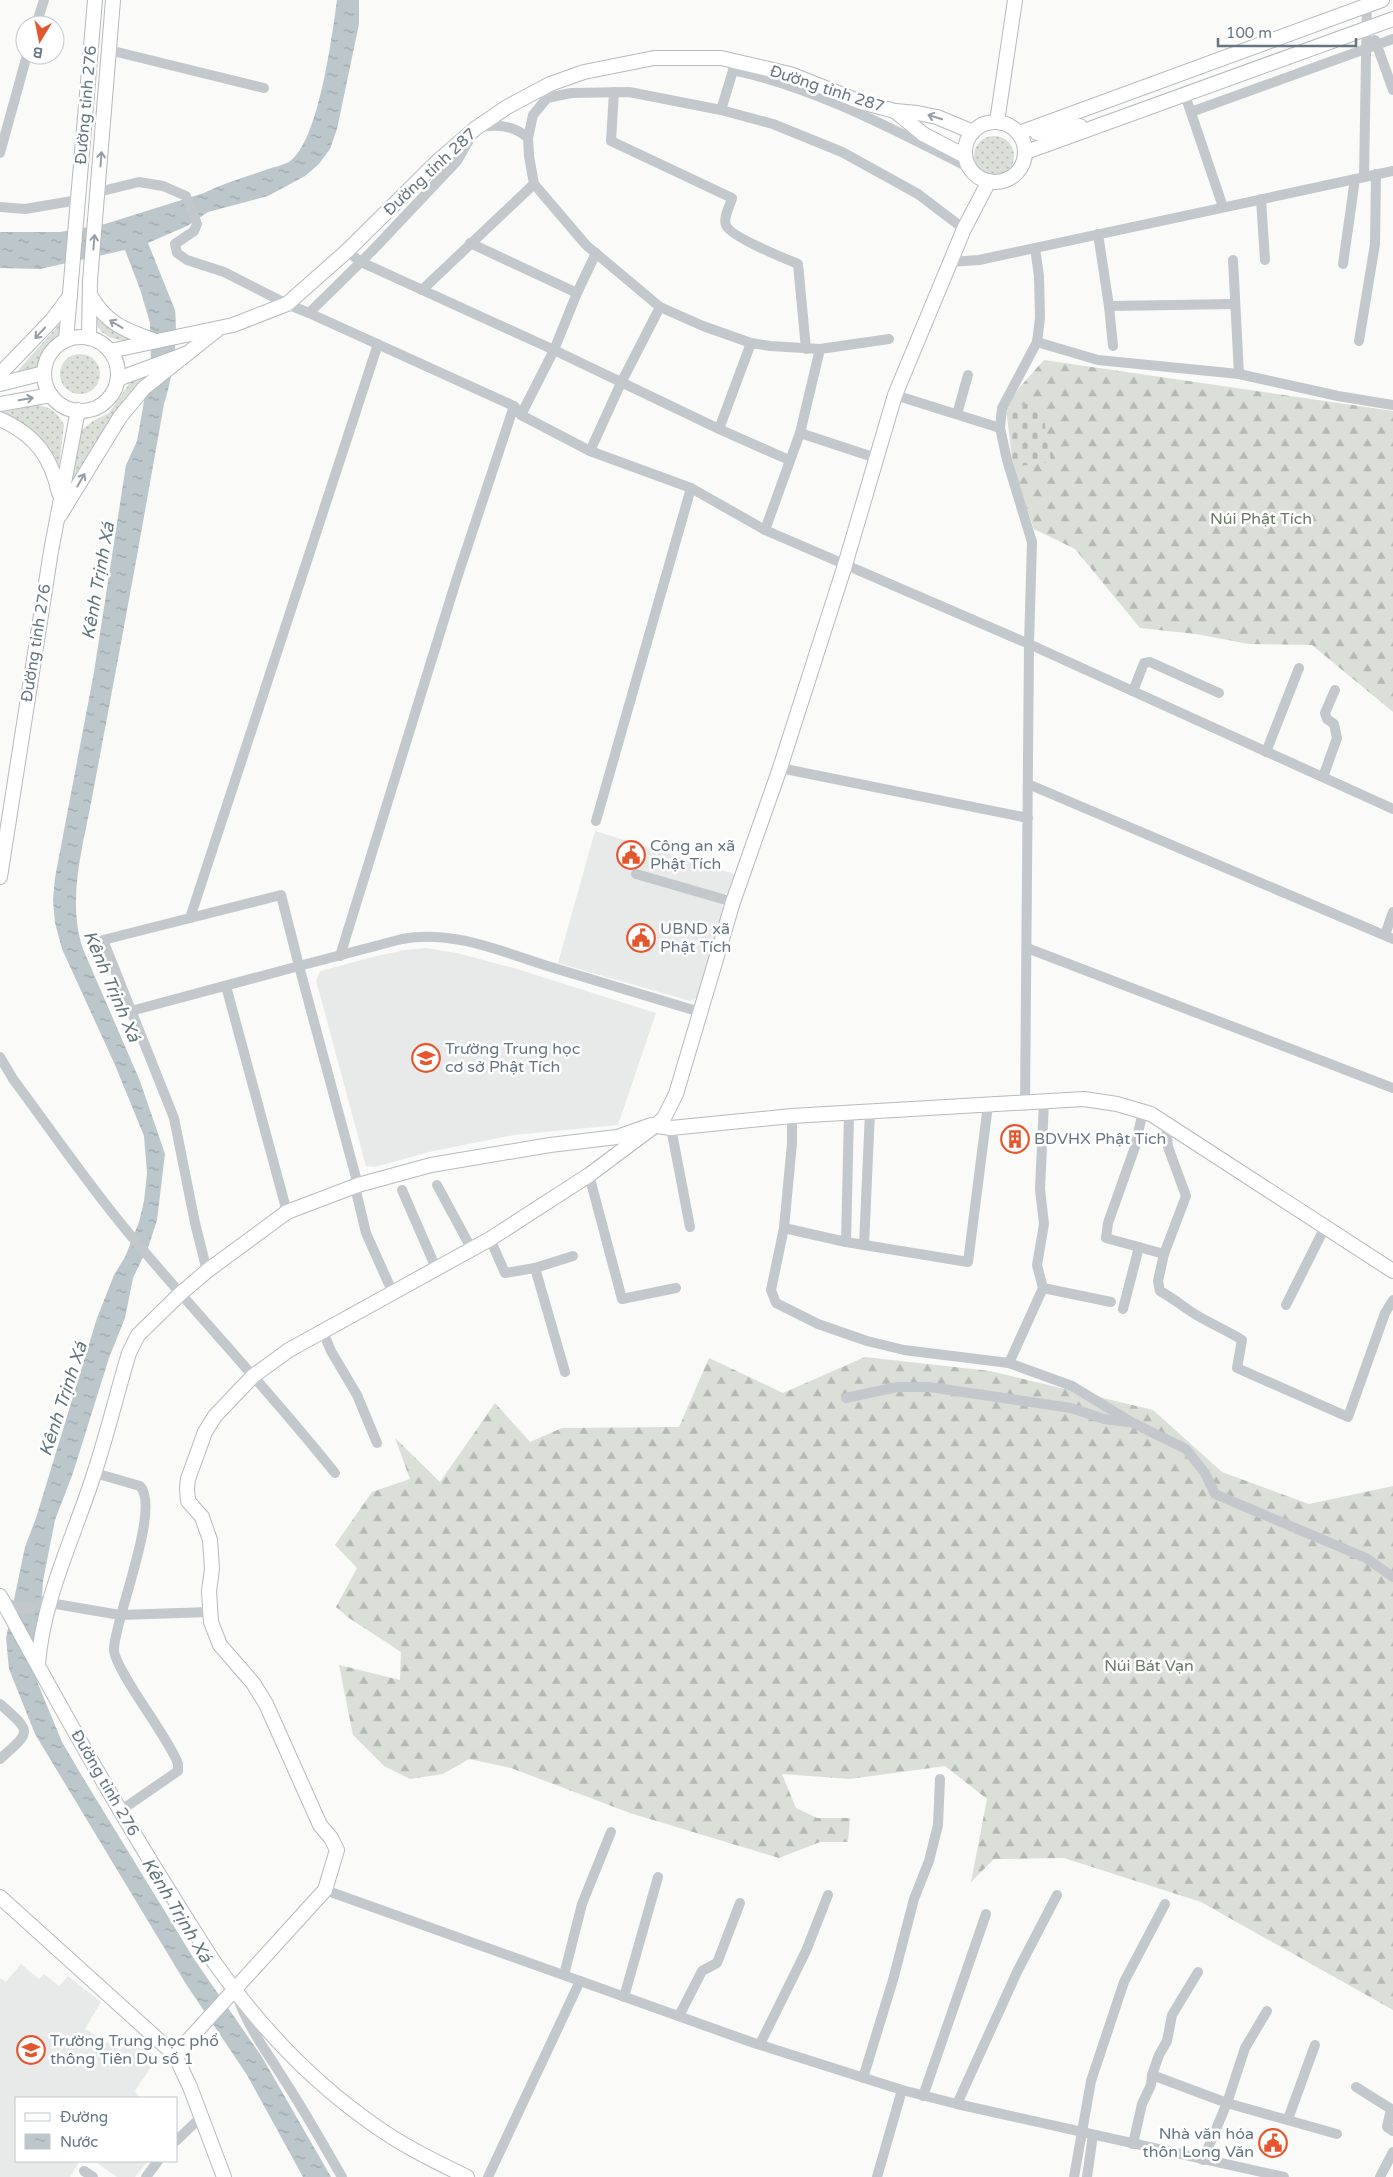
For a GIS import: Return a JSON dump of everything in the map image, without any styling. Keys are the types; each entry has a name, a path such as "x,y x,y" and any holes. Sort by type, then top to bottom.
{"main road":[{"name":"Đường tỉnh 276","path":"70,295 95,0"},
{"name":"Đường tỉnh 276","path":"90,294 113,0"},
{"path":"997,122 1015,0"},
{"path":"1020,134 1367,3 1382,0"},
{"path":"1026,152 1393,19"},
{"name":"Đường tỉnh 287","path":"110,351 154,340 233,325 287,304 347,251 438,161 476,128 507,107 550,84 584,72 654,58 721,58 734,66 790,74 861,102 895,112 918,113 937,118 973,132"},
{"name":"Đường tỉnh 287","path":"895,112 923,134 968,162"},
{"path":"997,122 1007,124 1020,134 1026,152 1024,163 1017,173 1001,181 990,181 976,175 968,162 966,146 973,132 982,125 997,122"},
{"path":"1020,134 1110,122"},
{"path":"174,2054 201,2028 325,1890 336,1848 331,1838 320,1825 266,1702 253,1683 220,1645 211,1622 209,1591 212,1569 210,1540 202,1518 188,1502 188,1479 201,1440 215,1416 253,1376 289,1350 324,1332 392,1291 490,1239 589,1175 664,1118 676,1094 733,902 780,768 845,565 895,395 964,229 990,181"},
{"path":"90,294 90,338"},
{"path":"90,294 99,310 111,322 130,332 154,340"},
{"path":"66,340 70,295"},
{"path":"0,374 52,320 70,295"},
{"name":"Đường tỉnh 287","path":"118,379 188,353 220,328"},
{"path":"78,337 90,338 101,343 110,351 117,364 118,379 114,390 104,403 90,410 78,410 63,405 51,395 44,373 50,353 66,340 78,337"},
{"path":"56,522 120,417 144,388 188,353"},
{"path":"0,384 44,373"},
{"path":"0,404 51,395"},
{"name":"Đường tỉnh 276","path":"0,876 56,522 78,410"},
{"path":"0,419 20,429 34,441 54,471 60,499"},
{"path":"38,1664 41,1634 51,1598 94,1473 133,1344 145,1327 180,1294 207,1271 287,1212 357,1186 431,1166 617,1137 656,1125 671,1128 792,1116 1084,1099 1117,1104 1151,1114 1393,1271"},
{"name":"Đường tỉnh 276","path":"1,1598 120,1811 202,1943 235,1990 280,2044 326,2087 373,2125 410,2148 467,2177"},
{"path":"0,1897 174,2054 201,2116 224,2177"}],"street":[{"path":"39,15 44,0"},
{"path":"1343,264 1359,178 1372,46 1367,3"},
{"path":"1191,112 1393,39"},
{"path":"1372,46 1393,90"},
{"path":"109,50 264,88"},
{"path":"0,153 4,120 23,65"},
{"path":"720,110 734,66 797,87 968,162"},
{"path":"614,92 611,141 732,198 725,224 728,228 740,237 798,264 806,349"},
{"path":"889,338 820,349 751,343 703,326 660,307 596,253 556,211 534,184 528,138 533,115 547,98 571,93 629,92 720,110 773,124 842,152 918,194 964,229"},
{"path":"1185,95 1224,207"},
{"path":"309,313 361,262 457,161 476,128 492,125 515,130 528,138"},
{"path":"950,262 979,260 1393,171"},
{"path":"1359,341 1375,244 1376,174"},
{"path":"98,192 145,183 163,186 186,196 196,221 194,230 175,244 175,248 181,256 224,272 287,304 514,406 521,415 590,451 691,488 765,530 1030,644 1266,752 1392,806"},
{"path":"422,290 534,184"},
{"path":"1261,199 1265,260"},
{"path":"0,207 25,209 77,205"},
{"path":"1098,234 1113,346"},
{"path":"470,243 577,293"},
{"path":"1025,1103 1032,542 1007,460 1000,428 1002,408 1037,342 1040,318 1035,248"},
{"path":"347,251 361,262 789,460"},
{"path":"521,415 554,350 577,293 596,253"},
{"path":"1233,260 1239,374"},
{"path":"1109,306 1236,304"},
{"path":"590,451 621,383 660,307"},
{"path":"1037,342 1098,360 1177,366 1239,374 1338,396 1393,405"},
{"path":"719,429 751,343"},
{"path":"190,918 378,344"},
{"path":"765,530 800,433 820,349"},
{"path":"956,414 968,375"},
{"path":"895,395 1000,428"},
{"path":"340,956 456,581 514,406"},
{"path":"800,433 876,458"},
{"path":"596,821 691,488"},
{"path":"1133,691 1144,663 1150,662 1218,693"},
{"path":"1266,752 1299,668"},
{"path":"1323,777 1337,738 1334,724 1325,713 1335,690"},
{"path":"780,768 1028,818"},
{"path":"1028,784 1389,937 1393,912"},
{"path":"636,874 733,902"},
{"path":"207,1271 195,1223 174,1118 104,940 280,895 357,1186 366,1233 392,1291"},
{"path":"131,1012 416,936 450,938 700,1012"},
{"path":"1026,948 1393,1088"},
{"path":"226,986 287,1212"},
{"path":"0,1057 13,1079 126,1231 296,1424 335,1474"},
{"path":"1009,1363 1043,1288 1037,1265 1044,1224 1040,1189 1044,1102"},
{"path":"784,1228 846,1242 968,1262 988,1105"},
{"path":"1143,1111 1134,1147 1108,1223 1106,1238 1164,1254"},
{"path":"864,1245 870,1112"},
{"path":"846,1242 849,1114"},
{"path":"792,1116 792,1143 784,1228 771,1290 776,1303 818,1324 868,1341 904,1350 1009,1363 1072,1386 1133,1423 1186,1449 1206,1473 1215,1494 1366,1558 1393,1577"},
{"path":"1166,1124 1168,1147 1186,1196 1164,1254 1158,1281 1160,1291 1175,1299 1191,1312 1226,1329 1242,1340 1237,1368 1348,1417 1386,1312 1393,1300"},
{"path":"671,1128 690,1227"},
{"path":"589,1175 622,1299 676,1288"},
{"path":"437,1185 471,1248"},
{"path":"402,1190 436,1268"},
{"path":"1286,1305 1325,1227"},
{"path":"490,1239 505,1273 535,1268 573,1256"},
{"path":"1123,1309 1139,1247"},
{"path":"535,1268 565,1372"},
{"path":"1043,1288 1111,1302"},
{"path":"324,1332 331,1350 357,1396 377,1443"},
{"path":"846,1398 897,1388 929,1387 1071,1408 1104,1419 1133,1423"},
{"path":"94,1473 140,1486 145,1494 145,1526 120,1615 114,1654 178,1764 178,1771 120,1811"},
{"path":"1,1598 16,1607 30,1609 51,1598 120,1615 210,1612"},
{"path":"0,1704 22,1724 24,1731 23,1738 0,1759"},
{"path":"863,2078 893,1980 914,1899 929,1861 938,1825 940,1779"},
{"path":"564,1975 582,1904 611,1832"},
{"path":"624,1997 658,1877"},
{"path":"325,1890 624,1997 902,2090 1284,2177"},
{"path":"760,2044 806,1951 828,1895"},
{"path":"957,2104 1017,1972 1057,1895"},
{"path":"679,2016 702,1971 717,1963 740,1903"},
{"path":"1074,2177 1080,2132 1091,2081 1124,1982 1166,1904"},
{"path":"923,2096 986,1914"},
{"path":"1134,2144 1142,2104 1151,2085 1152,2075 1159,2055 1167,2041 1172,2015 1198,1972"},
{"path":"488,2177 580,1981"},
{"path":"235,1990 242,2011 259,2042 284,2078 342,2177"},
{"path":"1203,2160 1228,2103 1245,2048 1267,2011"},
{"path":"1288,2119 1315,2045"},
{"path":"1152,2075 1228,2103 1337,2134"},
{"path":"1356,2086 1391,2109 1387,2127 1393,2131"},
{"path":"877,2177 902,2090"},
{"path":"178,2139 201,2116"},
{"path":"1087,2177 1093,2135"},
{"path":"1380,2177 1393,2152"},
{"path":"146,2177 157,2162"},
{"path":"84,2171 93,2177"}],"shaded area":[{"name":"UBND xã Phật Tích","path":"595,831 738,875 731,891 725,894 722,905 725,914 699,997 690,1001 558,963"},
{"name":"Trường Trung học cơ sở Phật Tích","path":"426,948 457,953 517,969 656,1013 618,1125 514,1135 429,1152 375,1167 366,1166 316,980 320,971 377,956"},
{"path":"21,1964 39,1979 44,1974 59,1986 68,1976 101,2002 85,2029 120,2050 132,2036 157,2058 135,2091 139,2097 15,2097 15,2162 79,2162 70,2177 0,2177 0,1978 6,1982"},
{"path":"95,2162 147,2162 135,2177 117,2177"}],"green space":[{"path":"990,136 998,136 1005,139 1011,145 1014,156 1011,167 1005,173 998,176 990,176 983,173 977,167 974,160 974,152 977,145 983,139"},
{"path":"94,315 113,330 135,340 121,340 108,337 99,328"},
{"path":"65,318 64,335 51,347 35,370 13,376"},
{"path":"84,354 91,357 97,363 100,374 99,382 91,391 84,394 76,394 69,391 61,382 60,370 63,363 72,355"},
{"name":"Núi Phật Tích","path":"1044,360 1393,411 1393,712 1312,645 1249,644 1196,634 1140,628 1075,549 1034,529 1013,467 1041,402 1006,408 1019,388"},
{"path":"154,373 69,488 78,437 82,430 93,421 109,413 131,381"},
{"path":"1041,401 1051,462 1013,467 1006,408"},
{"path":"35,405 52,411 64,425 57,468 0,413"},
{"name":"Núi Bát Vạn","path":"865,1357 990,1371 1153,1410 1222,1472 1309,1504 1393,1486 1393,2010 1201,1902 1064,1858 994,1859 971,1882 987,1799 945,1766 850,1779 782,1774 796,1808 817,1818 850,1818 848,1842 820,1842 779,1858 630,1813 511,1768 469,1759 443,1774 410,1779 384,1766 353,1735 339,1665 400,1680 401,1652 349,1618 336,1607 357,1568 335,1545 372,1492 410,1479 395,1438 440,1482 495,1403 530,1442 562,1428 679,1427 709,1358 783,1393"}],"water":[{"name":"Kênh Trịnh Xá","path":"337,0 359,0 359,24 337,129 330,149 319,164 305,176 268,196 208,212 187,226 148,243 175,310 174,357 80,857 76,913 83,949 140,1081 165,1154 157,1220 149,1245 133,1278 125,1318 109,1358 73,1473 55,1520 43,1581 37,1675 38,1684 62,1742 194,1959 262,2057 331,2177 303,2177 247,2075 186,1984 35,1734 9,1669 6,1638 25,1547 36,1518 97,1318 114,1275 125,1257 139,1222 144,1201 147,1173 144,1136 115,1065 62,949 55,923 53,900 55,878 94,672 126,465 137,441 151,362 150,323 140,289 125,250 40,269 0,268 0,232 60,232 105,224 204,193 227,183 289,162 299,151 316,111 328,61"}],"place":[{"name":"Công an xã Phật Tích","path":"631,855"},
{"name":"UBND xã Phật Tích","path":"641,938"},
{"name":"Trường Trung học cơ sở Phật Tích","path":"426,1058"},
{"name":"BDVHX Phật Tích","path":"1015,1139"},
{"name":"Trường Trung học phổ thông Tiên Du số 1","path":"31,2050"},
{"name":"Nhà văn hóa thôn Long Văn","path":"1273,2143"}]}
